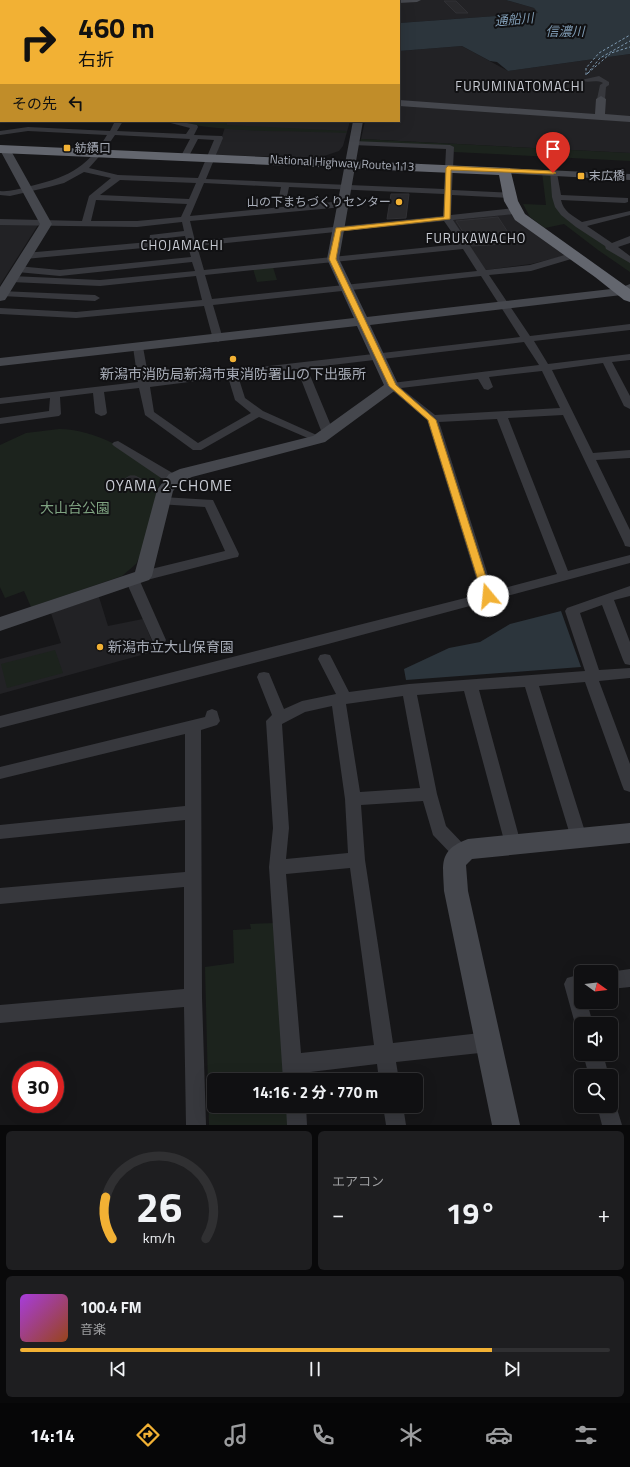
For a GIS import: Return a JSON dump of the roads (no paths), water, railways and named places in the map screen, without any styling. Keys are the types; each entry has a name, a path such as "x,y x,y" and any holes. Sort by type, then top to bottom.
{"highway":[{"name":"National Highway Route 113","path":"2,145 101,152 505,171"},
{"path":"505,171 515,211 520,217 628,292"}],"street":[{"path":"400,1 417,0"},
{"path":"596,91 603,85 606,85 606,82 599,78 585,78 596,91 600,117"},
{"path":"400,103 630,119"},
{"path":"1,194 53,185 85,170 101,152 118,122"},
{"path":"171,122 194,127 185,156"},
{"path":"358,122 333,259 392,386 432,420 488,596"},
{"path":"0,133 30,125 112,133 219,138 185,219 218,339"},
{"path":"353,143 450,147 447,218 464,246 546,368 630,543"},
{"path":"2,145 45,224"},
{"path":"85,170 118,177 510,195"},
{"path":"505,171 630,177"},
{"path":"553,173 556,198 558,205 564,213 609,247 630,260"},
{"path":"86,224 93,197 118,177"},
{"path":"283,197 286,184"},
{"path":"93,197 192,202"},
{"path":"556,198 628,199 629,214 579,225"},
{"path":"0,222 45,224 138,224 343,204"},
{"path":"191,244 515,211"},
{"path":"45,224 1,295 95,298"},
{"path":"25,256 154,244 153,237 188,233"},
{"path":"609,247 623,243 630,239"},
{"path":"14,274 100,283 464,246"},
{"path":"0,311 76,315 532,268 575,255"},
{"path":"14,274 60,273 196,259"},
{"path":"129,266 132,280"},
{"path":"0,362 218,339 628,292"},
{"path":"0,401 630,327"},
{"path":"138,347 143,384 149,412 197,448 259,413"},
{"path":"158,640 138,577 165,490 175,478 186,473 322,436 392,386 546,368 630,356"},
{"path":"606,360 630,406"},
{"path":"301,366 322,436"},
{"path":"232,374 240,400 259,413 322,436"},
{"path":"482,375 488,387"},
{"path":"98,390 101,413"},
{"path":"0,421 55,414 55,395"},
{"path":"432,420 567,411"},
{"path":"501,415 564,576"},
{"path":"118,444 165,475 175,478"},
{"path":"590,457 630,454"},
{"path":"0,624 138,577 233,554 209,502 162,501"},
{"path":"0,722 328,639 630,559"},
{"path":"630,591 606,598 572,611 592,676 630,785"},
{"path":"606,598 630,660"},
{"path":"325,659 342,699 353,799 357,860 388,1073"},
{"path":"489,1042 385,1052 293,1072 277,867 281,828 274,721 302,707 342,699 409,690 630,673"},
{"path":"264,677 280,718"},
{"path":"530,680 579,838"},
{"path":"470,685 513,844"},
{"path":"409,690 429,794 439,830 461,853"},
{"path":"0,773 212,721 212,715"},
{"path":"192,1125 196,1125 193,997 193,726"},
{"path":"353,799 429,794"},
{"path":"0,832 193,812"},
{"path":"506,1125 456,891 454,862 461,853 468,849 630,833"},
{"path":"277,867 357,860"},
{"path":"0,896 194,879"},
{"path":"618,979 630,978"},
{"path":"0,1014 193,997"},
{"path":"296,1113 297,1125"},
{"path":"394,1113 396,1125"},
{"path":"609,1113 612,1125"}],"water":[{"name":"信濃川","path":"506,0 630,0 630,54 508,71 497,62 490,61 462,46 400,51 400,23 538,13 534,8"},
{"path":"561,611 581,667 406,680 404,669 449,648 480,642 510,624"}],"place":[{"name":"紡績口","path":"67,148"},
{"name":"末広橋","path":"581,176"},
{"name":"山の下まちづくりセンター","path":"399,202"},
{"name":"新潟市消防局新潟市東消防署山の下出張所","path":"233,359"},
{"name":"新潟市立大山保育園","path":"100,647"}],"district":[{"name":"FURUMINATOMACHI","path":"520,86"},
{"name":"FURUKAWACHO","path":"476,238"},
{"name":"CHOJAMACHI","path":"182,245"},
{"name":"OYAMA 2-CHOME","path":"169,486"}],"water label":[{"name":"通船川","path":"514,19"}],"park label":[{"name":"大山台公園","path":"75,508"}]}
